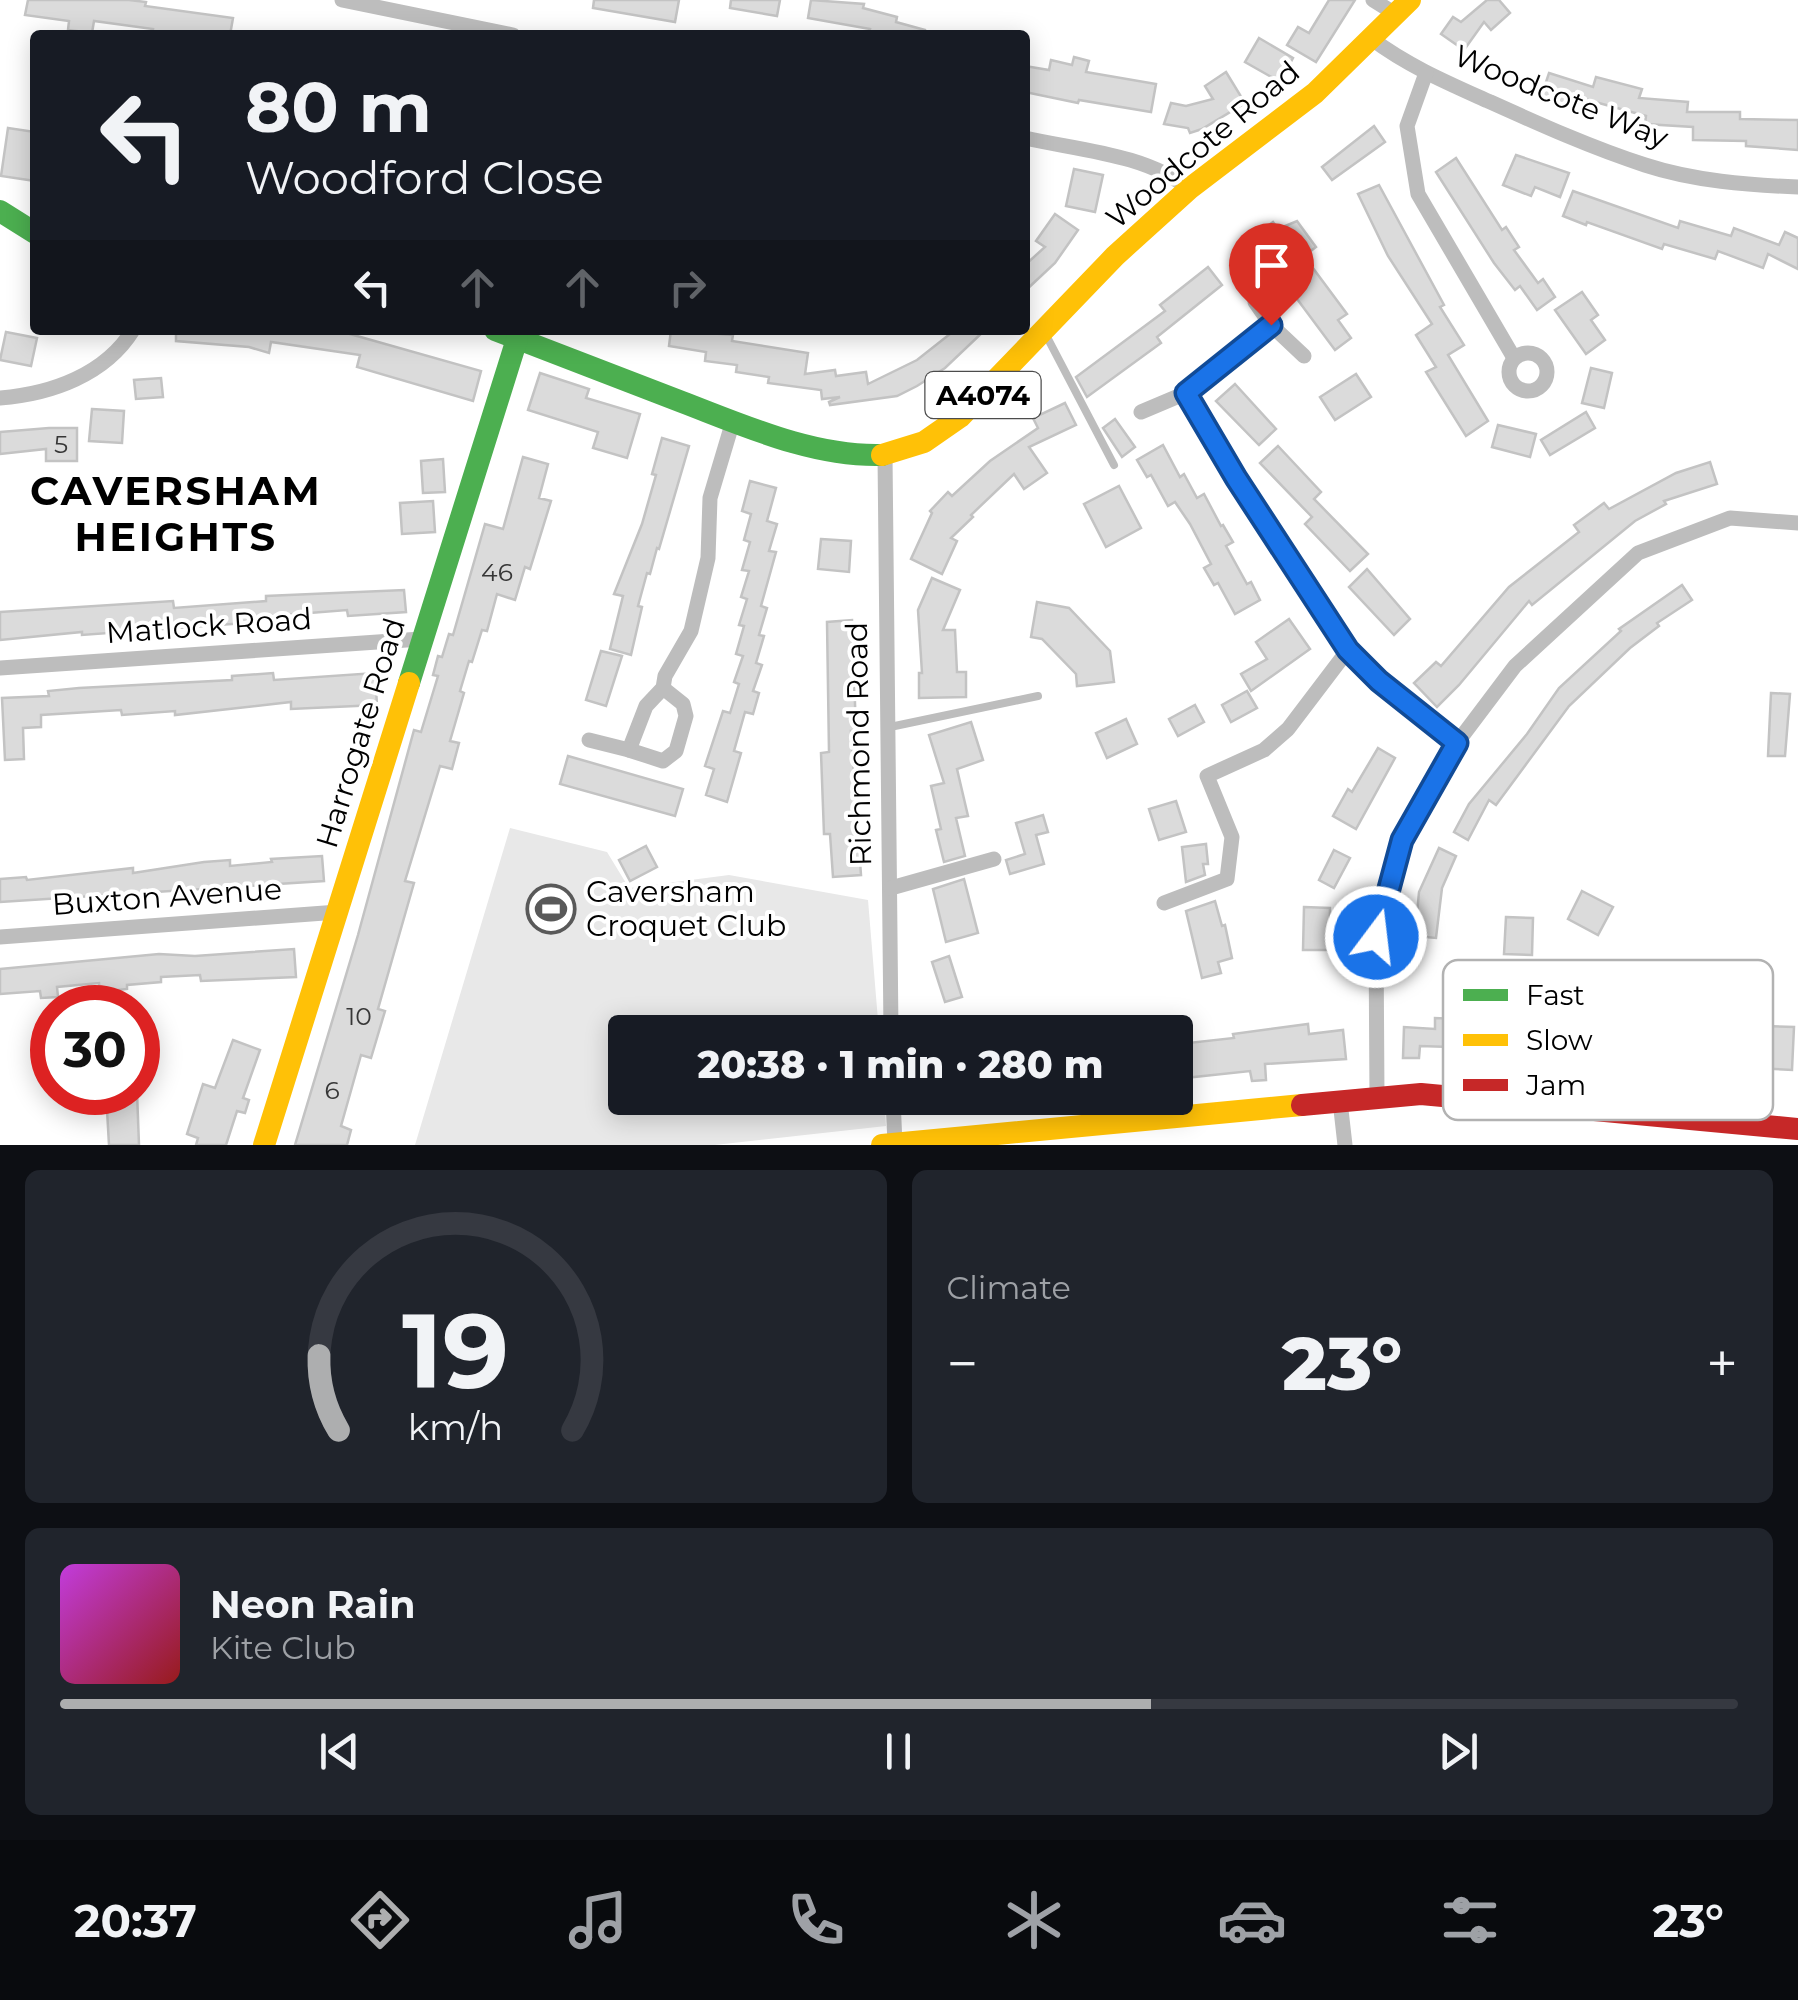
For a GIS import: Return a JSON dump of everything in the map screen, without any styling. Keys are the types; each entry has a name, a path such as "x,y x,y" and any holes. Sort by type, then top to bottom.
{"street":[{"path":"342,0 489,30"},
{"path":"1372,0 1404,7"},
{"name":"A4074","path":"1372,40 1404,7"},
{"name":"Woodcote Way","path":"1372,40 1426,73 1648,166 1742,184 1798,187"},
{"name":"Woodcote Road","path":"508,335 733,422 808,446 853,456 885,455 924,442 960,417 1116,256 1189,189 1315,93 1372,40"},
{"path":"1426,73 1407,126 1418,194 1514,358"},
{"path":"1030,139 1146,165 1172,175 1189,189"},
{"path":"0,212 30,230"},
{"path":"1255,302 1271,325 1304,356"},
{"path":"1142,412 1186,393 1271,325"},
{"path":"0,398 71,384 122,348 129,335"},
{"name":"Harrogate Road","path":"264,1145 518,339"},
{"path":"1186,393 1348,650 1379,681 1457,743"},
{"path":"629,750 646,706 663,688 665,676 691,631 708,558 710,498 733,422"},
{"name":"Richmond Road","path":"885,455 891,1015"},
{"path":"1376,1097 1376,937 1402,840 1457,743 1515,666 1638,552 1730,518 1798,524"},
{"name":"Matlock Road","path":"0,668 421,639"},
{"path":"1164,904 1227,879 1232,836 1207,776 1264,750 1288,729 1348,650"},
{"path":"589,740 663,761 676,752 686,716 683,704 663,688"},
{"path":"891,888 994,859"},
{"name":"Buxton Avenue","path":"0,937 338,912"},
{"path":"882,1145 1376,1097 1443,1096"},
{"path":"1340,1101 1345,1145"},
{"path":"894,1115 895,1144"},
{"path":"1693,1120 1798,1130"}],"lane":[{"path":"1044,332 1114,465"},
{"path":"890,726 1038,696"}],"shaded area":[{"path":"510,828 607,852 629,888 729,875 868,900 878,1015 608,1015 608,1115 885,1115 886,1126 715,1145 415,1145"}],"building":[{"path":"28,0 129,0 146,2 145,6 233,18 231,30 153,30 94,21 92,30 68,30 69,21 25,15"},
{"path":"594,0 679,0 675,22 593,8"},
{"path":"731,0 780,0 777,16 730,8"},
{"path":"811,0 864,4 863,8 925,30 870,30 808,18"},
{"path":"1329,0 1355,0 1316,62 1287,45 1298,27 1309,33"},
{"path":"1487,0 1499,0 1510,13 1491,30 1484,22 1464,50 1441,34 1453,17 1461,22"},
{"path":"1259,38 1293,58 1280,82 1245,62"},
{"path":"1074,57 1089,61 1086,72 1156,84 1151,112 1030,93 1030,67 1049,70 1051,60 1072,65"},
{"path":"1226,72 1245,103 1190,133 1188,128 1164,124 1171,103 1186,106 1213,99 1205,86"},
{"path":"1549,73 1593,87 1596,77 1642,89 1639,98 1688,102 1687,112 1740,112 1740,119 1798,120 1798,150 1746,146 1746,141 1693,140 1693,127 1645,124 1646,116 1570,95 1567,105 1541,97"},
{"path":"1374,126 1385,142 1332,180 1322,167"},
{"path":"8,128 30,131 30,180 1,176"},
{"path":"1516,155 1569,173 1560,197 1535,187 1531,196 1503,185"},
{"path":"1456,158 1502,230 1506,227 1519,247 1514,250 1538,283 1543,279 1555,297 1537,310 1520,286 1515,290 1494,263 1436,172"},
{"path":"1074,169 1103,175 1095,212 1066,206"},
{"path":"1379,185 1444,305 1440,307 1464,345 1448,355 1488,421 1466,436 1426,372 1436,367 1416,335 1432,324 1388,256 1358,194"},
{"path":"1573,191 1678,228 1680,221 1731,236 1734,228 1779,245 1785,232 1798,238 1798,269 1768,254 1763,268 1718,251 1715,259 1664,244 1662,249 1587,222 1586,225 1563,216"},
{"path":"1055,214 1078,230 1055,263 1030,286 1030,260 1045,247 1036,241"},
{"path":"1297,221 1316,247 1304,256 1347,314 1338,320 1351,338 1335,350 1277,272 1260,286 1234,251 1273,222 1278,229"},
{"path":"1208,267 1222,285 1157,337 1161,343 1087,397 1076,377 1165,311 1160,305"},
{"path":"1582,292 1598,315 1591,320 1605,340 1586,354 1555,310"},
{"path":"6,332 37,338 31,366 0,360"},
{"path":"176,335 354,335 481,371 473,401 357,367 360,355 271,342 269,353 249,347 176,341"},
{"path":"670,335 733,335 732,341 808,353 805,374 835,370 836,376 866,372 868,384 917,360 949,335 980,335 945,368 897,396 830,405 840,397 822,399 821,390 768,383 769,377 736,372 737,365 705,361 706,352 669,346"},
{"path":"1591,368 1612,373 1604,408 1582,403"},
{"path":"540,373 589,389 586,398 640,414 627,458 593,448 598,432 528,410"},
{"path":"1356,374 1371,397 1335,420 1320,397"},
{"path":"161,378 163,397 136,399 134,380"},
{"path":"1235,384 1276,429 1259,445 1216,401"},
{"path":"1065,403 1076,425 1029,447 1047,473 1024,489 1014,474 971,515 951,538 957,541 942,574 911,559 930,511 948,492 952,496 990,461 1038,428 1033,418"},
{"path":"92,409 124,411 122,443 89,441"},
{"path":"1586,412 1595,428 1550,455 1541,440"},
{"path":"1115,419 1135,447 1122,457 1103,428"},
{"path":"1498,425 1536,434 1530,457 1492,447"},
{"path":"77,428 77,461 46,461 46,449 0,454 0,432"},
{"path":"662,438 689,446 659,549 650,574 647,573 631,655 610,649 623,596 614,594 642,524"},
{"path":"1163,445 1197,498 1204,494 1233,542 1226,546 1260,600 1235,614 1218,583 1214,585 1204,568 1211,564 1190,524 1175,502 1168,506 1151,475 1147,477 1137,460"},
{"path":"1278,446 1321,492 1314,499 1368,554 1350,571 1305,524 1312,517 1260,463"},
{"path":"523,457 548,464 539,498 551,501 530,569 525,567 515,600 497,594 487,631 482,630 472,662 469,661 450,741 459,743 452,769 440,766 405,881 414,883 378,1009 385,1011 371,1058 361,1055 341,1126 351,1130 347,1145 295,1145 414,730 421,732 438,676 433,675 438,656 442,657 449,634 453,635 485,524 503,529"},
{"path":"443,459 445,492 423,493 421,461"},
{"path":"1710,462 1717,484 1664,501 1666,504 1635,521 1532,605 1529,601 1437,707 1414,683 1436,662 1441,666 1509,587 1579,532 1574,525 1604,503 1609,509 1676,473"},
{"path":"750,481 776,488 767,521 777,524 769,551 776,552 761,606 767,608 756,663 762,665 753,691 759,693 753,714 745,712 734,751 741,753 727,802 706,795 714,769 705,766 723,711 730,713 739,684 734,682 743,656 736,654 747,599 741,597 749,571 742,570 750,542 744,540 751,514 742,511"},
{"path":"1119,486 1141,528 1106,547 1084,504"},
{"path":"433,501 435,532 402,534 400,503"},
{"path":"821,539 851,541 849,572 818,569"},
{"path":"1367,569 1410,619 1394,635 1349,587"},
{"path":"932,578 960,590 943,630 955,630 957,672 966,672 966,697 919,698 922,673 918,610"},
{"path":"1682,585 1692,600 1657,623 1659,626 1569,706 1496,805 1489,800 1468,840 1454,832 1469,804 1559,688 1619,629"},
{"path":"404,590 406,612 348,616 347,610 259,617 260,622 0,640 0,612 173,601 174,608 266,601 266,596"},
{"path":"1037,602 1069,608 1110,651 1114,682 1077,686 1076,674 1042,639 1031,637"},
{"path":"1289,619 1310,649 1251,691 1241,674 1267,659 1256,642"},
{"path":"852,620 856,731 851,731 861,875 833,877 830,834 824,834 821,753 829,752 827,622"},
{"path":"601,651 622,656 606,706 586,700"},
{"path":"273,673 274,680 375,673 377,705 291,709 291,702 175,715 175,711 122,715 121,710 41,715 41,727 23,728 24,759 5,760 2,698 49,696 48,691 79,688 232,680 232,676"},
{"path":"1247,691 1257,708 1231,722 1222,705"},
{"path":"1771,693 1790,694 1785,756 1768,756"},
{"path":"1195,705 1204,722 1178,736 1169,719"},
{"path":"1126,719 1137,744 1107,758 1096,733"},
{"path":"971,722 983,760 957,769 968,816 956,818 965,856 944,862 931,786 944,783 929,735"},
{"path":"1378,748 1395,758 1356,829 1333,816"},
{"path":"568,756 683,789 675,816 560,784"},
{"path":"1176,801 1186,832 1159,840 1149,809"},
{"path":"1043,815 1048,832 1036,835 1044,864 1010,874 1006,860 1025,854 1016,823"},
{"path":"1206,844 1205,875 1186,882 1182,847"},
{"path":"646,846 657,867 630,881 619,860"},
{"path":"1439,848 1456,856 1442,888 1436,938 1415,936 1419,892"},
{"path":"1334,850 1350,858 1334,888 1319,880"},
{"path":"322,856 324,881 0,902 0,879 27,880 133,868 133,873 204,862 230,860 230,866"},
{"path":"964,879 978,933 946,942 933,889"},
{"path":"1582,891 1613,907 1598,935 1568,919"},
{"path":"1215,901 1232,958 1218,962 1221,973 1202,978 1186,911"},
{"path":"1304,907 1330,908 1329,950 1303,950"},
{"path":"1506,917 1533,918 1532,955 1504,954"},
{"path":"294,949 296,977 201,981 200,975 161,977 161,982 127,985 30,985 30,992 0,994 0,969 159,954 195,956"},
{"path":"949,956 962,997 945,1002 932,962"},
{"path":"1435,1018 1443,1018 1443,1047 1420,1046 1419,1058 1403,1058 1404,1027 1435,1029"},
{"path":"1308,1024 1309,1034 1343,1030 1346,1059 1265,1064 1266,1080 1252,1081 1250,1071 1193,1077 1193,1042 1234,1038 1233,1034"},
{"path":"1773,1026 1794,1027 1792,1070 1773,1069"},
{"path":"233,1040 260,1050 243,1098 249,1100 245,1113 237,1111 226,1145 196,1145 198,1138 187,1134 203,1084 215,1088"},
{"path":"107,1115 138,1115 139,1145 109,1145"}],"traffic: fast":[{"path":"0,211 30,230"},
{"path":"508,335 780,438 831,451 882,455"},
{"path":"409,683 517,339"}],"traffic: slow":[{"path":"882,455 924,442 960,417 1115,256 1189,189 1315,93 1410,0"},
{"path":"264,1145 409,683"},
{"path":"882,1145 1302,1105"}],"traffic: jam":[{"path":"1302,1105 1421,1094 1443,1096"},
{"path":"1701,1120 1798,1129"}],"place":[{"name":"Caversham Croquet Club","path":"551,909"}],"district":[{"name":"CAVERSHAM HEIGHTS","path":"176,514"}],"route":[{"path":"1271,325 1186,393 1236,478 1348,650 1379,681 1457,743 1402,840 1376,937"}]}
